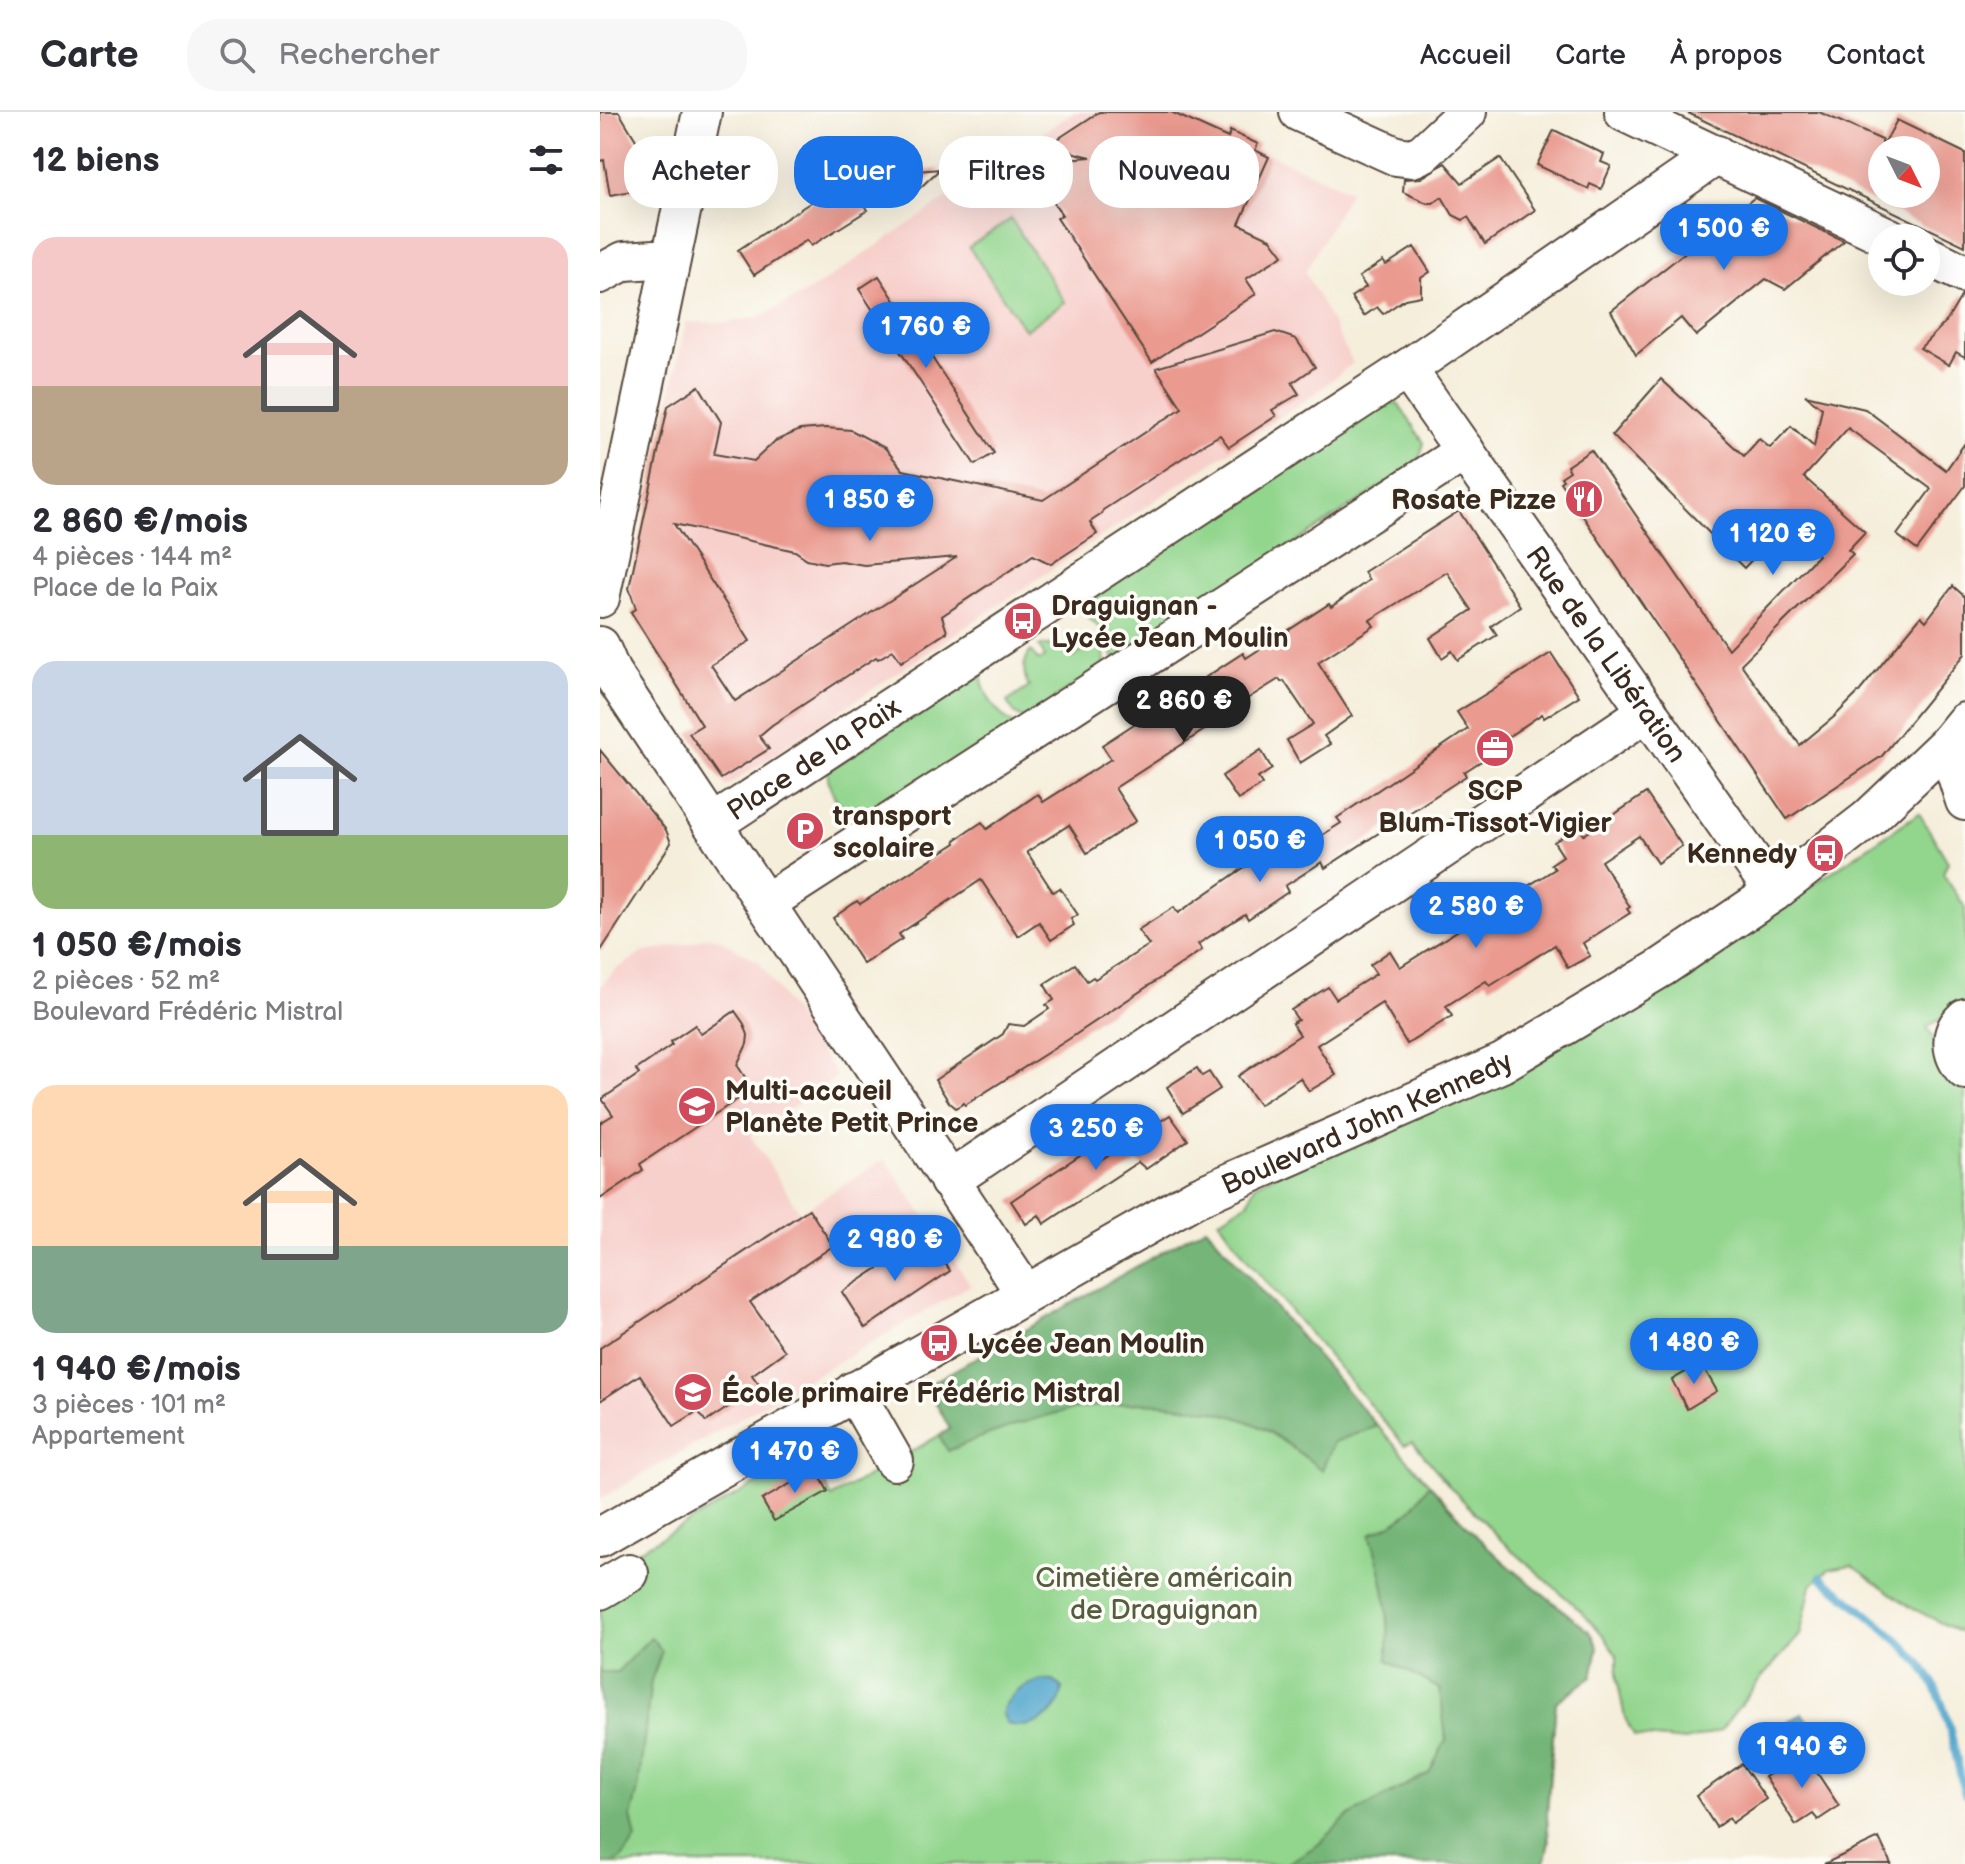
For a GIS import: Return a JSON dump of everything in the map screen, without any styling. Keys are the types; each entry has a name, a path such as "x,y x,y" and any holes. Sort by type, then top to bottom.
{"street":[{"path":"600,598 702,112"},
{"path":"1299,112 1396,156 1412,158 1423,153 1467,112"},
{"path":"1624,112 1868,227"},
{"path":"1407,369 1717,155"},
{"path":"600,274 624,261 671,258"},
{"path":"1940,262 1965,274"},
{"name":"Rue de la Libération","path":"1407,369 1774,892"},
{"name":"Place de la Paix","path":"1025,1293 713,824 1407,369"},
{"path":"766,903 1465,451"},
{"path":"600,646 611,672 713,824"},
{"path":"949,1181 1648,711"},
{"path":"1956,733 1965,801"},
{"name":"Boulevard John Kennedy","path":"600,1537 1195,1198 1502,1063 1661,968 1774,892 1868,819 1956,733"},
{"path":"1965,1018 1959,1023 1952,1048 1965,1070"},
{"path":"854,1391 894,1461"}],"shaded area":[{"path":"1074,112 1178,112 1230,136 1089,136 1089,208 1259,208 1259,149 1350,191 1305,272 1353,363 1316,393 726,787 689,733 702,724 631,612 636,608 629,588 686,322 726,323 763,316 813,289 939,204 939,208 1073,208 1073,136 1039,136"},
{"name":"École primaire Frédéric Mistral","path":"704,937 717,938 759,962 837,1077 750,1135 800,1212 885,1159 971,1285 600,1499 600,987 615,970 642,953 695,942"}],"green space":[{"path":"1011,219 1065,302 1025,330 969,247"},
{"path":"1383,403 1398,403 1424,443 1418,463 1114,660 1101,630 1076,608"},
{"path":"1096,642 1104,653 1105,664 1025,719 1015,714 1007,702 1029,687 1024,669 1031,651 1039,661 1045,657 1039,646 1053,645 1072,658"},
{"path":"981,671 991,702 1015,726 855,823 832,792 828,771"},
{"path":"1919,813 1948,862 1943,874 1965,907 1965,1004 1927,1027 1958,1077 1965,1081 1965,1635 1910,1607 1852,1565 1829,1569 1811,1586 1800,1635 1720,1731 1686,1741 1634,1736 1625,1718 1617,1679 1617,1656 1604,1636 1581,1611 1502,1541 1452,1489 1413,1442 1404,1445 1249,1262 1219,1220 1248,1202 1255,1185 1796,896"},
{"name":"Cimetière américain de Draguignan","path":"1206,1227 1473,1533 1591,1633 1598,1647 1592,1677 1556,1702 1547,1815 1549,1843 1543,1864 600,1864 600,1572 808,1455 832,1497 950,1429 927,1386"},
{"path":"1206,1227 1377,1426 1334,1442 1322,1470 1278,1438 1246,1421 1230,1415 1164,1404 1132,1403 1070,1410 1009,1427 948,1451 939,1436 950,1429 927,1386"},
{"path":"1429,1484 1505,1563 1591,1633 1598,1647 1592,1677 1556,1702 1548,1787 1548,1846 1543,1864 1287,1864 1319,1844 1347,1817 1429,1773 1446,1740 1440,1689 1387,1660 1385,1596 1370,1534 1405,1515"},
{"path":"651,1637 662,1651 651,1681 638,1789 631,1817 636,1839 618,1861 600,1864 600,1672 617,1672"}],"water":[{"path":"1042,1680 1054,1681 1062,1688 1057,1706 1035,1723 1026,1726 1007,1724 1002,1713 1009,1701 1023,1688"},
{"path":"1802,1713 1825,1747 1808,1759 1785,1725"}],"building":[{"path":"600,112 619,112 633,136 624,136 624,192 610,195 604,160 600,161"},
{"path":"1099,112 1171,112 1224,136 1089,136 1089,156 1073,152 1073,136 1062,136"},
{"path":"1686,112 1819,112 1873,136 1868,136 1868,199"},
{"path":"1897,120 1930,136 1888,136"},
{"path":"1554,130 1604,154 1601,162 1611,166 1601,189 1590,184 1588,189 1537,165"},
{"path":"1940,141 1965,153 1965,246 1940,234 1940,224 1919,224 1886,208 1940,208"},
{"path":"1259,152 1269,157 1259,179"},
{"path":"1089,157 1089,208 1246,208 1239,224 1271,239 1283,255 1246,279 1256,294 1152,362 1057,218 1062,215 1057,208 1073,208 1073,158"},
{"path":"1500,158 1535,210 1485,244 1468,217 1463,220 1453,215 1442,197 1427,203 1403,192 1404,179 1421,178 1445,163 1462,183"},
{"path":"939,169 923,185 923,171"},
{"path":"1754,198 1844,241 1785,289 1766,279 1696,336 1681,318 1636,355 1611,311"},
{"path":"802,208 868,210 811,246 807,240 754,275 738,250"},
{"path":"1414,247 1430,272 1421,278 1421,296 1405,299 1383,314 1377,307 1364,316 1351,297 1366,287 1359,277 1383,261 1386,265"},
{"path":"879,276 994,453 975,465 859,289"},
{"path":"1962,295 1965,296 1965,357 1956,352 1949,365 1920,348 1946,322"},
{"path":"1275,332 1296,339 1315,367 1292,383 1299,394 1272,410 1276,416 1229,447 1220,435 1204,444 1103,510 1090,522 1097,534 1051,564 1033,555 942,616 947,632 901,662 893,650 878,659 876,657 772,725 759,736 769,749 721,779 689,733 702,725 631,612 636,609 629,588 668,406 699,386 721,422 714,454 754,461 775,441 800,430 851,430 885,448 903,470 1043,500 1182,408 1156,368","holes":["674,524 795,551 807,559 825,563 841,561 864,565 957,557 735,701 711,665 750,641"]},
{"path":"1661,379 1744,456 1759,439 1770,448 1791,426 1814,447 1822,408 1805,395 1865,409 1946,470 1965,443 1965,486 1917,550 1897,535 1931,489 1848,428 1804,477 1865,532 1848,550 1853,554 1741,664 1800,745 1859,692 1921,616 1926,621 1953,586 1965,597 1965,654 1882,756 1787,819 1560,482 1563,480 1561,477 1570,471 1567,466 1591,450 1728,649 1818,555 1785,525 1744,568 1612,435"},
{"path":"1459,511 1520,606 1491,626 1497,635 1458,660 1452,651 1442,658 1430,638 1472,610 1447,572 1370,620 1374,626 1318,662 1352,716 1324,736 1330,744 1300,763 1287,740 1313,724 1284,681 1279,679 1115,788 1136,821 1087,853 1069,825 1027,852 1053,892 1060,888 1078,915 1071,919 1074,925 1051,940 1039,922 1018,936 981,880 899,934 902,939 863,964 833,918 956,843 955,840 982,822 987,829 1038,794 1043,802 1111,759 1102,745 1243,653 1246,658 1329,604 1331,607 1369,580 1364,572"},
{"path":"1551,653 1579,696 1544,718 1542,714 1502,741 1505,746 1464,772 1466,776 1325,868 1322,862 1285,886 1288,892 1248,919 1245,914 1198,944 1202,950 1069,1039 965,1105 956,1108 949,1102 935,1080 1003,1034 1008,1024 1024,1026 1049,1009 1046,1005 1054,1000 1044,984 1075,964 1087,981 1093,977 1095,979 1149,945 1138,930 1174,907 1178,913 1249,864 1246,859 1260,850 1256,846 1280,830 1296,852 1341,823 1337,818 1468,729 1457,712"},
{"path":"600,750 666,830 671,843 600,952"},
{"path":"1261,750 1272,769 1258,778 1262,784 1238,800 1222,776"},
{"path":"1646,793 1682,846 1657,863 1639,836 1601,861 1630,907 1627,909 1630,913 1583,943 1590,956 1568,968 1555,945 1490,986 1486,981 1446,1006 1452,1016 1407,1044 1382,1003 1317,1045 1336,1075 1309,1091 1300,1078 1259,1105 1238,1076 1300,1035 1292,1023 1298,1020 1291,1010 1328,987 1336,999 1376,974 1370,965 1390,951 1400,967 1555,869 1551,864 1563,856 1554,842 1579,827 1584,835"},
{"path":"735,1011 748,1035 737,1065 753,1089 640,1164 643,1170 600,1199 600,1123 613,1115 602,1099 639,1074 636,1070 695,1025 701,1034"},
{"path":"1197,1068 1202,1076 1209,1072 1220,1089 1183,1113 1167,1087"},
{"path":"1170,1115 1188,1140 1146,1169 1138,1162 1044,1224 1039,1215 1026,1224 1011,1201 1089,1149 1097,1162"},
{"path":"809,1209 833,1246 750,1302 785,1351 752,1375 760,1386 706,1422 698,1411 674,1426 640,1375 600,1401 600,1348"},
{"path":"930,1241 950,1271 865,1328 842,1292 903,1252 906,1256"},
{"path":"1701,1363 1717,1391 1687,1409 1672,1380"},
{"path":"816,1469 828,1491 774,1521 762,1500"},
{"path":"1804,1753 1839,1806 1818,1820 1813,1814 1796,1825 1765,1777"},
{"path":"1742,1764 1766,1799 1732,1823 1729,1818 1716,1827 1696,1796"},
{"path":"1879,1838 1891,1864 1824,1864"}],"waterway":[{"path":"1821,1577 1894,1637 1929,1676 1947,1718 1965,1794"}],"place":[{"name":"Rosate Pizze","path":"1584,499"},
{"name":"Draguignan - Lycée Jean Moulin","path":"1023,621"},
{"name":"SCP Blum-Tissot-Vigier","path":"1495,748"},
{"name":"transport scolaire","path":"805,831"},
{"name":"Kennedy","path":"1825,853"},
{"name":"Multi-accueil Planète Petit Prince","path":"697,1106"},
{"name":"Lycée Jean Moulin","path":"939,1343"},
{"name":"École primaire Frédéric Mistral","path":"693,1392"}]}
